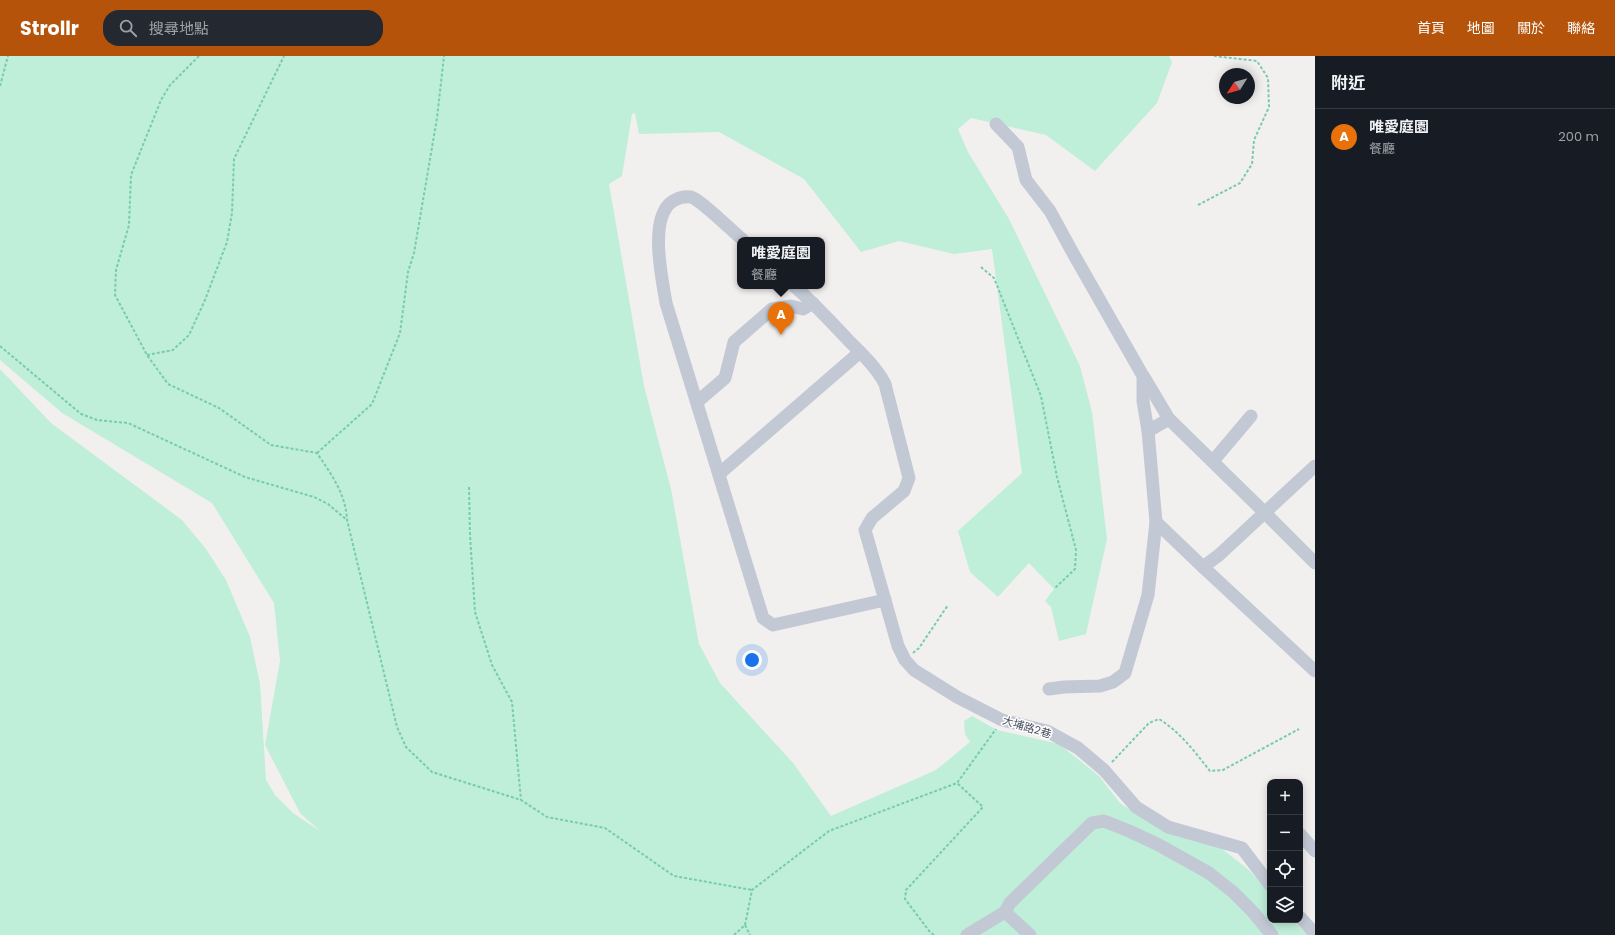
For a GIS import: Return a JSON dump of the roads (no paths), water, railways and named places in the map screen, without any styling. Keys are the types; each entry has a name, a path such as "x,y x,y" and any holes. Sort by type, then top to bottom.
{"street":[{"path":"996,124 1018,147 1026,180 1050,211 1143,376 1169,419 1315,563"},
{"path":"739,237 691,197 676,199 668,204 663,212 658,235 666,303 763,618 773,625 886,600"},
{"name":"大埔路2巷","path":"797,289 813,303 860,352 879,373 885,384 909,478 904,491 872,518 865,530 886,600 890,620 904,660 914,670 929,680 957,697 1002,720 1047,731 1078,748 1104,770 1136,807 1168,827 1242,848 1267,881"},
{"path":"696,402 725,378 734,342 772,309 791,306 803,309 813,303"},
{"path":"719,474 860,352"},
{"path":"1049,689 1100,686 1113,682 1125,673 1148,595 1156,522 1148,431 1143,401 1143,376"},
{"path":"1213,461 1251,416"},
{"path":"1148,431 1169,419"},
{"path":"1203,568 1315,466"},
{"path":"1156,522 1203,568 1315,671"},
{"path":"967,935 1005,912 1010,903 1092,823 1104,821 1156,844 1210,873 1233,892 1253,912 1272,935"},
{"path":"1303,837 1315,851"},
{"path":"1005,912 1030,935"},
{"path":"1303,921 1315,934"}],"place":[{"name":"唯愛庭園","path":"781,335"}]}
